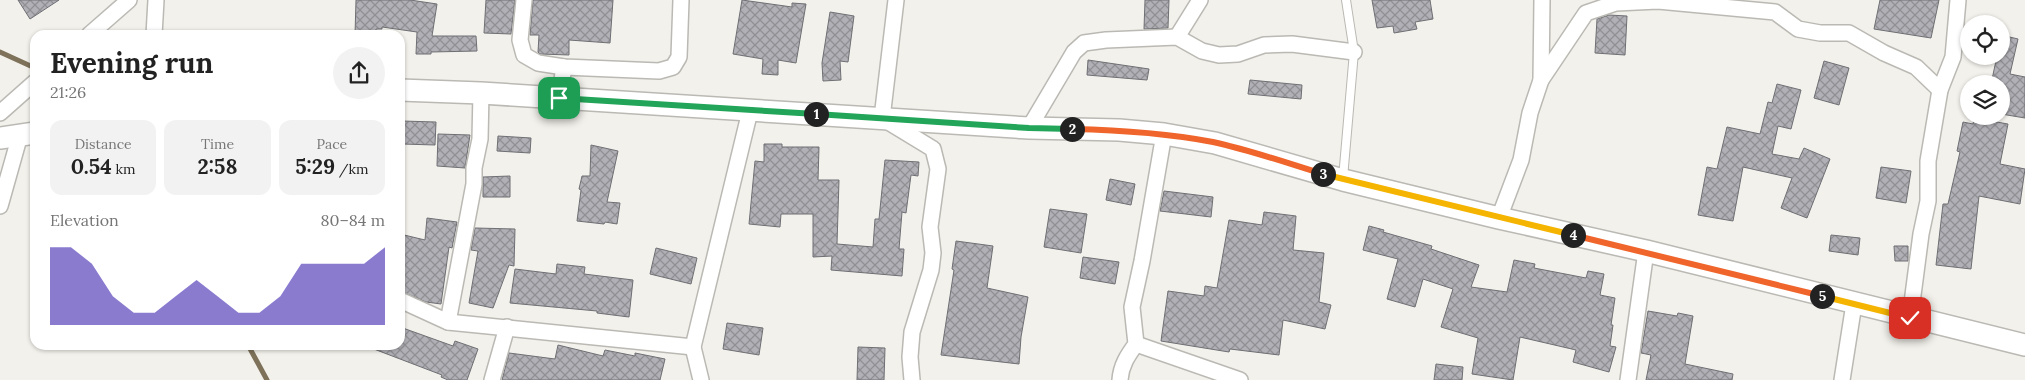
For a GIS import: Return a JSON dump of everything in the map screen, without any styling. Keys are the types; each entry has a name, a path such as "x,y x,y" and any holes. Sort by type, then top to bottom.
{"main road":[{"path":"405,90 481,93 1029,128 1119,130 1164,134 1214,143 1343,180 1646,251 2025,345"}],"street":[{"path":"95,30 129,0"},
{"path":"154,30 156,0"},
{"path":"524,0 520,40 524,55 538,63 659,71 673,67 679,56 681,0"},
{"path":"896,0 882,118 934,149 938,169 930,227 933,253 931,270 912,332 910,357 912,380"},
{"path":"1177,37 1200,0"},
{"path":"1541,80 1542,0"},
{"path":"1910,318 1921,234 1928,201 1928,161 1940,90 1953,57 1958,0"},
{"path":"1499,218 1521,160 1530,112 1541,80 1586,13 1616,3 1658,1 1775,12 1798,29 1820,33 1849,33 1884,53 1916,66 1940,90"},
{"path":"1029,128 1074,52 1084,43 1177,37 1202,52 1219,55 1238,54 1264,45 1292,44 1354,52"},
{"path":"559,98 564,66"},
{"path":"0,114 30,87"},
{"path":"448,322 474,184 474,168 480,139 481,93"},
{"path":"701,380 693,347 750,110"},
{"path":"1120,380 1120,373 1126,358 1136,344 1132,307 1164,134"},
{"path":"0,206 18,136"},
{"path":"1628,380 1646,251"},
{"path":"405,302 448,322 693,347"},
{"path":"1842,380 1854,304"},
{"path":"492,380 507,327"},
{"path":"1136,344 1240,380"}],"lane":[{"path":"1343,180 1354,52 1346,0"}],"building":[{"path":"18,0 59,0 30,19"},
{"path":"356,0 410,0 437,4 432,36 476,36 477,51 416,54 417,32 382,27 382,29 376,30 355,30"},
{"path":"486,0 515,0 511,34 484,33"},
{"path":"533,0 613,0 610,43 569,40 569,55 540,54 538,52 539,35 530,35"},
{"path":"742,0 792,7 792,3 806,4 796,63 778,60 778,75 762,74 763,59 733,54"},
{"path":"1145,0 1169,0 1168,28 1144,29"},
{"path":"1372,0 1430,0 1433,19 1415,22 1417,29 1394,33 1393,26 1377,28"},
{"path":"1880,0 1939,0 1931,38 1874,29"},
{"path":"830,12 854,16 848,62 840,61 841,80 823,81 822,63"},
{"path":"1609,15 1627,16 1625,55 1595,53 1597,19"},
{"path":"2010,37 2018,39 2010,74 2025,77 2025,118 2010,116 2010,75 1993,75 1995,65 2010,65"},
{"path":"1088,60 1149,69 1147,80 1087,75"},
{"path":"1824,61 1849,68 1839,105 1814,98"},
{"path":"1250,80 1302,85 1301,99 1248,94"},
{"path":"1777,84 1801,90 1791,129 1778,126 1772,154 1799,159 1804,148 1830,159 1807,218 1781,208 1792,178 1743,167 1733,221 1698,215 1707,167 1717,169 1727,127 1760,134 1768,102 1772,103"},
{"path":"405,121 436,122 435,145 405,144"},
{"path":"1962,125 2008,125 2000,164 2025,169 2020,204 1979,196 1971,269 1936,265 1943,204 1948,204 1960,152 1957,151"},
{"path":"438,134 470,135 465,168 437,166"},
{"path":"498,136 531,138 530,153 497,151"},
{"path":"764,144 782,144 782,147 819,147 818,180 839,180 837,244 873,247 875,219 879,219 885,160 919,162 918,176 911,175 906,213 902,212 899,249 904,249 902,276 831,270 832,256 813,257 813,214 781,214 780,227 749,224 755,161 764,162"},
{"path":"591,145 618,151 607,202 620,203 617,224 577,221 581,190 579,189 582,176 590,176"},
{"path":"1881,167 1911,171 1906,203 1876,198"},
{"path":"510,176 510,197 483,197 483,177"},
{"path":"1110,179 1135,184 1131,205 1106,200"},
{"path":"1164,191 1213,197 1211,217 1160,211"},
{"path":"1050,209 1087,214 1081,253 1044,247"},
{"path":"1264,212 1296,216 1293,250 1324,253 1319,302 1331,305 1325,329 1283,320 1279,355 1230,349 1229,352 1161,341 1168,291 1204,296 1205,286 1217,288 1229,220 1262,225"},
{"path":"427,218 457,222 452,248 449,247 441,304 426,302 405,293 405,235 425,240"},
{"path":"1369,226 1432,246 1431,249 1479,265 1471,287 1507,292 1514,260 1535,264 1534,268 1586,278 1588,271 1604,274 1600,295 1615,298 1610,346 1616,347 1609,372 1573,362 1576,350 1520,337 1513,380 1472,374 1478,338 1441,327 1453,289 1423,279 1415,307 1387,299 1398,259 1363,250"},
{"path":"475,228 515,229 514,266 509,265 493,308 469,303 478,251 471,250"},
{"path":"1831,235 1860,238 1858,255 1829,251"},
{"path":"956,241 993,246 987,288 1028,297 1021,337 1019,364 941,355 954,270 952,269"},
{"path":"1894,246 1908,246 1908,261 1895,261"},
{"path":"656,248 697,258 691,284 650,274"},
{"path":"1083,257 1119,262 1115,284 1080,278"},
{"path":"557,264 585,267 584,274 633,280 629,317 597,313 597,311 510,303 515,269 556,274"},
{"path":"1648,311 1677,316 1678,313 1693,316 1685,364 1733,374 1732,380 1646,380 1651,355 1641,353"},
{"path":"727,323 763,328 759,355 723,349"},
{"path":"405,329 453,346 455,341 478,349 467,380 448,380 441,377 442,375 376,350 405,350"},
{"path":"558,345 603,356 605,350 665,359 660,380 502,380 509,353 555,359"},
{"path":"858,347 885,348 884,380 857,380"},
{"path":"1436,364 1463,367 1462,380 1434,380"}],"waterway":[{"path":"0,52 30,66"},
{"path":"251,350 267,380"}],"route":[{"path":"559,98 1029,128 1119,130 1164,134 1214,143 1343,180 1646,251 1910,318"}]}
